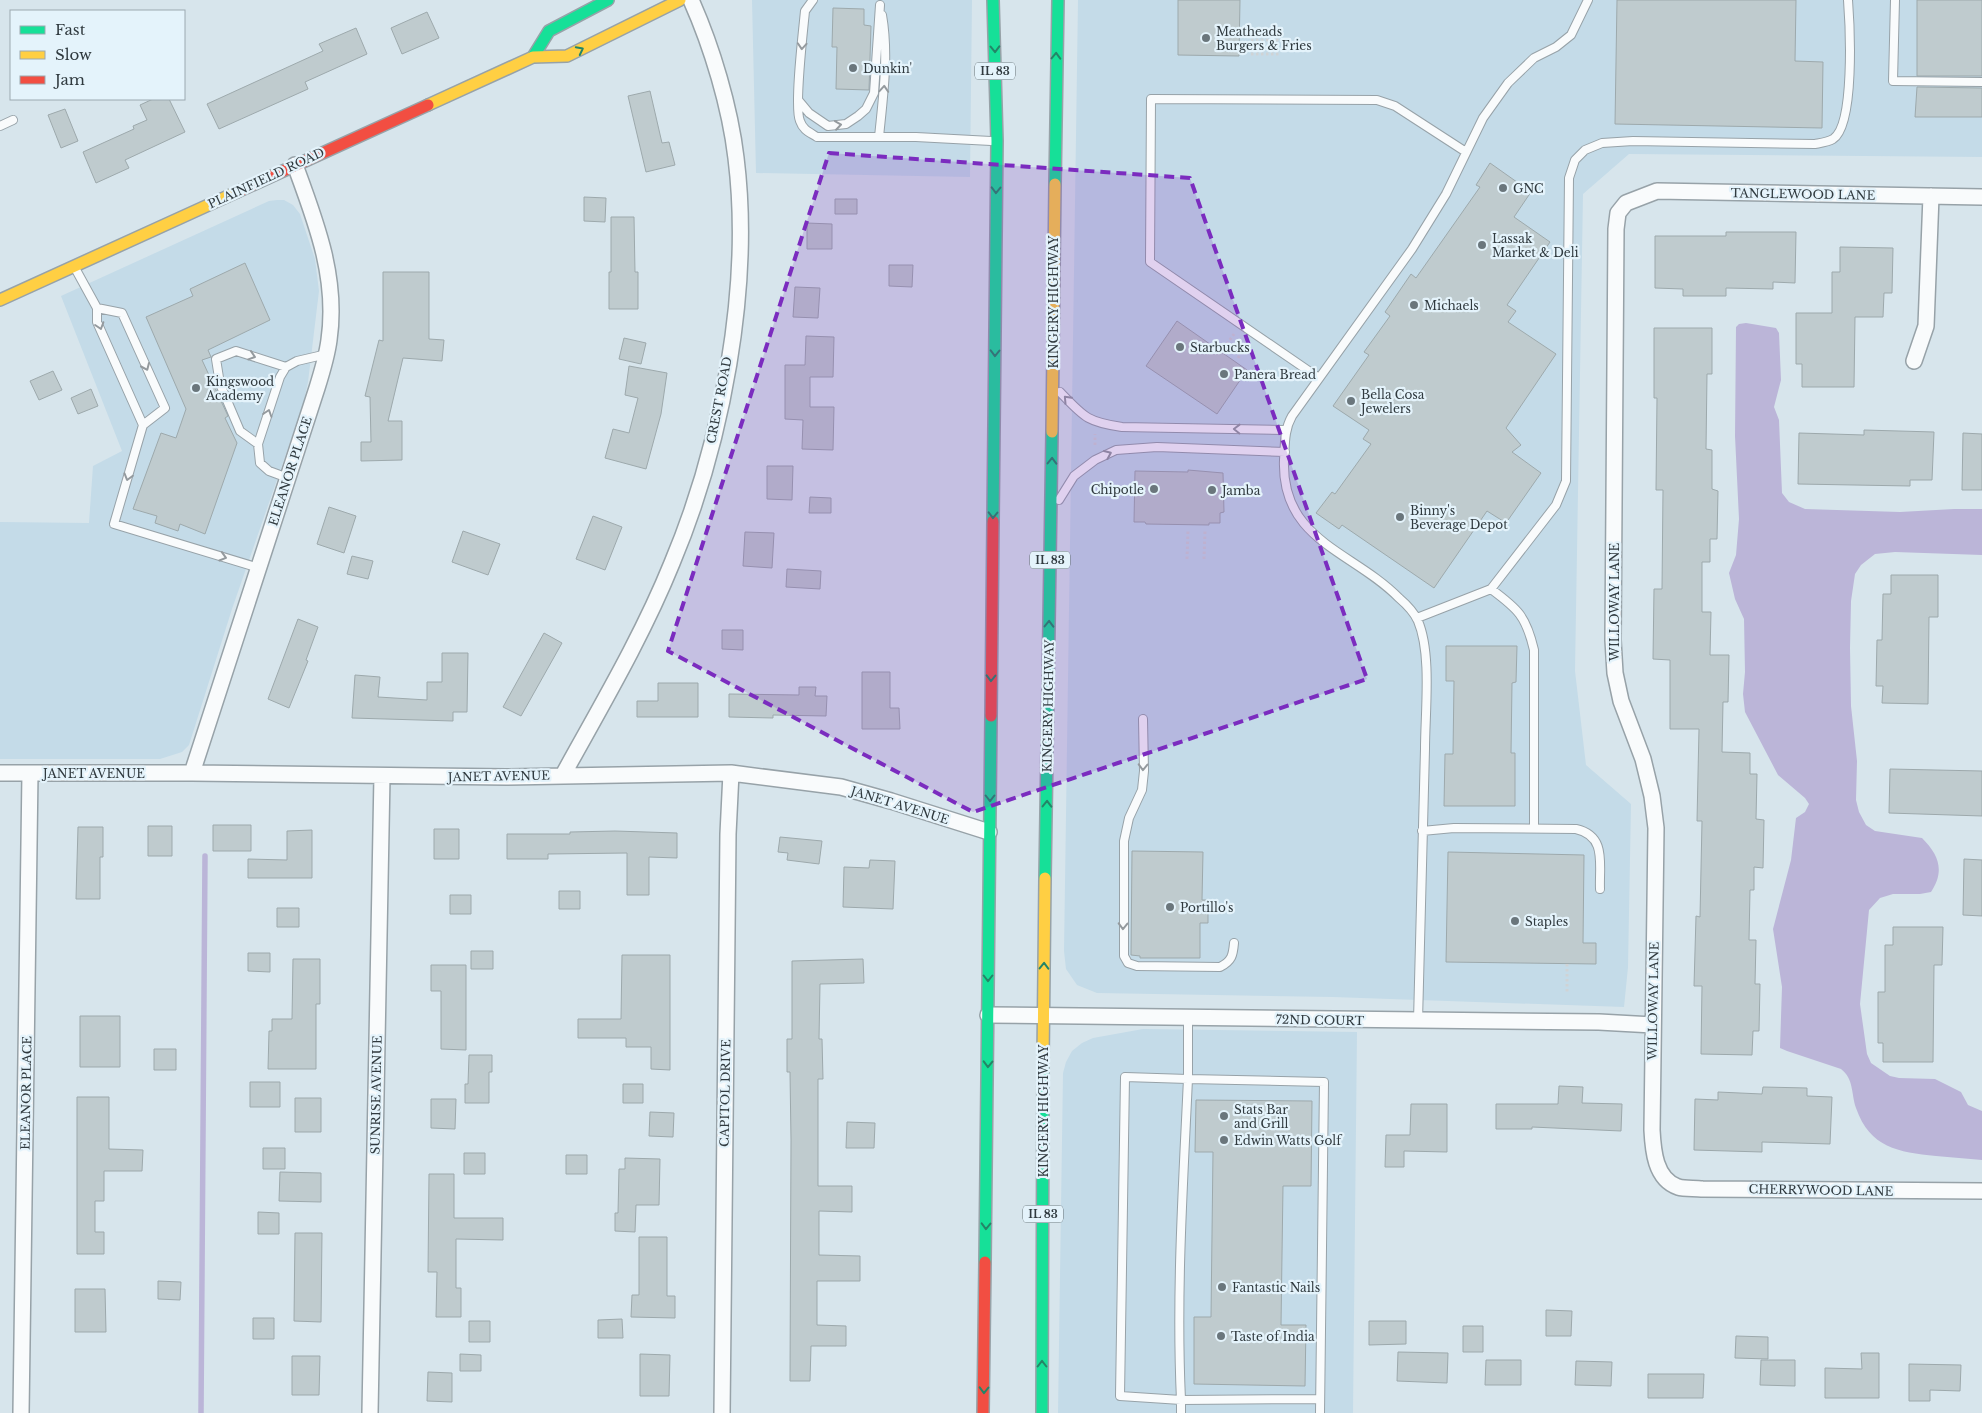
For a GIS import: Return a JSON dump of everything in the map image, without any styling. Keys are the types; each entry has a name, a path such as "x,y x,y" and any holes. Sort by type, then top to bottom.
{"main road":[{"path":"533,56 549,31 608,0"},
{"name":"PLAINFIELD ROAD","path":"0,300 533,56 567,56 680,0"},
{"name":"IL 83","path":"983,1413 997,141 993,0"},
{"name":"KINGERY HIGHWAY","path":"1042,1413 1043,1015 1058,0"}],"street":[{"name":"CREST ROAD","path":"563,775 638,639 673,562 703,475 724,384 737,292 740,243 739,194 731,128 702,26 691,0"},
{"name":"ELEANOR PLACE","path":"192,773 288,478 327,354 330,338 332,302 329,269 322,241 295,165"},
{"name":"TANGLEWOOD LANE","path":"1626,203 1657,191 1982,197"},
{"path":"1914,361 1926,326 1931,196"},
{"name":"WILLOWAY LANE","path":"1626,203 1618,213 1616,229 1613,640 1615,673 1621,701 1643,759 1652,796 1656,828 1652,1130 1653,1154 1662,1176"},
{"name":"JANET AVENUE","path":"0,773 192,773 506,777 732,773 841,788 891,800 990,832"},
{"name":"ELEANOR PLACE","path":"21,1413 30,773"},
{"name":"CAPITOL DRIVE","path":"722,1413 728,834 732,773"},
{"name":"SUNRISE AVENUE","path":"370,1413 382,776"},
{"name":"72ND COURT","path":"988,1015 1599,1022 1653,1025"},
{"name":"CHERRYWOOD LANE","path":"1662,1176 1678,1187 1702,1189 1982,1191"}],"lane":[{"path":"813,0 805,11 799,101 799,120 805,130 816,137 916,137 997,141"},
{"path":"1418,1021 1426,650 1424,635 1417,618 1393,591 1342,556 1306,527 1290,500 1285,482 1286,430 1292,416 1412,249 1446,194 1482,118 1508,83 1534,58 1556,47 1571,35 1588,0"},
{"path":"1417,618 1491,588 1556,505 1566,481 1570,178 1575,160 1586,150 1602,143 1633,141 1815,144 1834,139 1844,125 1849,102 1848,0"},
{"path":"1895,0 1893,81 1982,82"},
{"path":"799,101 809,113 828,126 846,124 866,109 874,93 879,2"},
{"path":"879,2 886,34 884,90 879,137"},
{"path":"1319,378 1150,262 1151,98 1377,100 1395,106 1466,152"},
{"path":"0,126 13,120"},
{"path":"74,266 97,308 97,322 143,425"},
{"path":"97,308 122,313 165,408 143,425 114,524 259,568"},
{"path":"258,444 240,431 220,384 216,359 236,351 286,367"},
{"path":"288,478 269,471 260,463 258,444 280,378 286,367 297,361 327,354"},
{"path":"1053,384 1084,417 1100,424 1122,427 1286,430"},
{"path":"1051,512 1074,476 1095,460 1116,450 1157,447 1285,452"},
{"path":"1491,588 1516,608 1524,620 1534,650 1534,828"},
{"path":"1143,719 1142,790 1129,818 1124,841 1124,956 1128,963 1137,966 1220,967 1229,963 1233,955 1234,943"},
{"path":"1422,831 1454,828 1534,828 1586,831 1595,839 1599,847 1600,889"},
{"path":"1181,1413 1179,1345 1181,1226 1188,1079 1188,1017"},
{"path":"1320,1399 1181,1400 1120,1396 1125,1077 1324,1082 1320,1413"}],"path":[{"path":"1251,40 1279,40"},
{"path":"1251,54 1279,54"},
{"path":"1095,434 1095,446"},
{"path":"1188,530 1188,559"},
{"path":"1204,559 1205,531"},
{"path":"1566,964 1567,994"}],"highlighted area":[{"path":"829,153 1190,178 1367,679 973,812 668,651"}],"shaded area":[{"path":"752,0 972,0 970,177 756,173"},
{"path":"1078,0 1982,0 1982,157 1629,154 1583,194 1575,671 1586,765 1631,804 1628,967 1624,1007 1333,997 1097,993 1077,985 1066,969 1064,951"},
{"path":"284,200 293,205 300,214 315,259 319,291 308,382 303,405 232,609 189,745 182,752 160,759 0,759 0,522 89,523 93,466 122,451 61,296 269,201"},
{"path":"1746,323 1776,328 1779,333 1781,380 1774,407 1779,420 1782,493 1789,502 1805,509 1900,512 1982,509 1982,555 1895,552 1875,554 1861,565 1855,574 1851,601 1850,648 1851,706 1857,761 1856,800 1859,812 1866,825 1875,831 1922,838 1933,851 1939,870 1931,892 1893,894 1880,898 1869,910 1860,1004 1867,1054 1871,1063 1890,1076 1935,1079 1961,1092 1968,1105 1982,1111 1982,1160 1922,1154 1887,1146 1869,1132 1862,1121 1856,1108 1848,1077 1841,1069 1780,1048 1782,987 1773,929 1791,860 1796,818 1805,812 1809,804 1805,798 1778,775 1745,712 1743,694 1745,672 1744,619 1735,599 1729,573 1736,555 1739,519 1735,436 1736,327 1739,324"},
{"path":"1143,1029 1357,1032 1353,1413 1058,1413 1063,1073 1072,1051 1082,1043 1093,1038"}],"building":[{"path":"1178,0 1240,0 1239,56 1178,55"},
{"path":"1617,0 1796,0 1795,61 1823,62 1822,128 1615,124"},
{"path":"1917,0 1982,0 1982,76 1917,76"},
{"name":"Dunkin'","path":"833,8 864,9 864,25 871,26 869,90 836,89 837,47 832,47"},
{"path":"427,12 439,38 402,54 391,28"},
{"path":"356,28 367,54 305,82 308,89 219,129 207,104 323,51 319,44"},
{"path":"1917,87 1982,88 1982,117 1915,117"},
{"path":"650,91 662,143 669,142 675,165 646,172 628,96"},
{"path":"151,100 169,100 185,132 125,160 129,168 96,183 83,152 134,129 133,126 147,120 140,105"},
{"path":"65,109 78,141 61,148 48,115"},
{"path":"1490,163 1531,192 1514,217 1550,242 1507,305 1516,311 1508,322 1556,354 1506,428 1521,445 1512,452 1541,473 1506,523 1487,511 1434,588 1342,525 1339,529 1316,513 1332,492 1335,494 1371,444 1363,439 1369,430 1333,406 1369,355 1364,352 1390,316 1385,312 1411,274 1416,278 1480,187 1476,185"},
{"path":"584,197 606,198 605,222 584,221"},
{"path":"835,199 857,199 857,214 835,214"},
{"path":"611,217 634,217 635,272 638,272 638,309 609,309"},
{"path":"807,223 832,224 832,249 807,249"},
{"path":"1726,232 1796,232 1795,283 1773,282 1773,289 1726,288 1726,296 1683,296 1683,289 1655,288 1655,236 1726,236"},
{"path":"1840,247 1893,248 1892,293 1884,293 1883,317 1855,317 1854,387 1802,387 1802,364 1796,364 1796,313 1832,313 1832,272 1840,272"},
{"name":"Kingswood Academy","path":"245,263 270,320 208,350 211,357 202,360 228,416 225,418 237,443 205,534 180,524 178,531 155,523 157,516 133,509 161,433 176,438 186,409 146,317 193,296 190,289"},
{"path":"889,265 913,265 912,287 889,286"},
{"path":"383,272 429,272 429,339 444,340 442,361 403,358 388,421 402,421 402,460 361,461 361,442 371,442 370,397 365,396 379,340 383,341"},
{"path":"795,287 820,288 818,318 793,317"},
{"path":"1177,321 1247,370 1217,414 1146,366"},
{"path":"1654,328 1712,328 1712,374 1707,374 1706,449 1712,450 1712,489 1718,491 1717,539 1710,539 1710,562 1702,562 1702,612 1711,612 1710,655 1729,655 1728,702 1723,702 1722,752 1750,753 1750,774 1757,774 1756,819 1764,820 1763,868 1754,867 1754,890 1750,890 1749,940 1756,940 1755,984 1760,984 1759,1031 1753,1031 1752,1055 1701,1054 1702,986 1694,986 1696,916 1700,917 1702,821 1697,821 1699,729 1670,729 1670,660 1653,659 1654,589 1662,589 1663,490 1656,490 1657,398 1654,398"},
{"path":"806,336 834,337 833,377 810,377 810,407 834,407 833,450 802,449 803,420 785,419 785,365 805,365"},
{"path":"624,338 646,343 641,364 619,359"},
{"path":"629,366 667,373 661,414 646,469 605,458 613,429 629,433 638,398 625,395"},
{"path":"53,371 62,390 39,400 30,381"},
{"path":"91,389 98,406 78,414 71,398"},
{"path":"1864,430 1934,432 1932,480 1910,480 1910,486 1798,484 1799,433 1864,435"},
{"path":"1963,433 1982,434 1982,490 1962,490"},
{"path":"767,466 793,466 792,500 767,499"},
{"path":"1188,470 1223,473 1224,512 1220,513 1220,523 1209,523 1209,525 1146,524 1145,522 1134,522 1135,471 1188,472"},
{"path":"810,497 831,498 831,513 809,513"},
{"path":"329,507 356,516 344,553 317,544"},
{"path":"593,516 622,527 605,570 576,559"},
{"path":"463,531 500,544 488,575 452,562"},
{"path":"745,532 774,533 772,568 743,566"},
{"path":"352,556 373,561 368,579 347,574"},
{"path":"787,569 821,571 820,589 786,587"},
{"path":"1891,575 1938,575 1938,617 1929,617 1928,704 1882,703 1883,686 1876,686 1877,640 1882,640 1883,594 1891,594"},
{"path":"298,619 318,627 306,660 308,661 289,708 268,699"},
{"path":"722,630 743,630 743,650 722,649"},
{"path":"544,633 562,643 521,716 503,707"},
{"path":"1446,646 1517,646 1516,682 1512,683 1511,753 1515,753 1515,806 1444,806 1445,754 1453,754 1454,681 1446,681"},
{"path":"442,653 468,653 467,712 453,712 453,721 352,718 355,675 380,677 378,697 427,700 427,682 442,682"},
{"path":"862,672 890,672 890,708 899,708 900,729 862,729"},
{"path":"658,683 698,683 698,717 637,717 637,701 658,701"},
{"path":"799,687 816,687 815,696 827,696 826,716 773,715 773,718 729,717 729,694 799,695"},
{"path":"1890,769 1982,771 1982,816 1889,813"},
{"path":"213,825 251,825 251,851 213,851"},
{"path":"148,826 172,826 172,856 148,856"},
{"path":"78,827 103,827 103,857 100,857 100,899 76,899"},
{"path":"434,829 459,829 459,859 434,859"},
{"path":"312,830 312,878 248,878 248,859 287,860 287,831"},
{"path":"570,832 677,833 677,858 649,857 649,895 627,895 627,853 548,854 548,859 507,859 507,834 570,834"},
{"path":"780,837 822,841 819,864 787,860 788,853 778,852"},
{"name":"Portillo's","path":"1132,851 1203,852 1202,900 1208,900 1208,923 1200,923 1200,958 1140,958 1140,956 1131,955"},
{"name":"Staples","path":"1448,852 1584,855 1583,943 1596,943 1596,964 1446,962"},
{"path":"1964,859 1982,860 1982,916 1963,915"},
{"path":"870,860 895,861 893,909 843,907 844,867 869,868"},
{"path":"559,891 580,891 580,909 559,909"},
{"path":"450,895 471,895 471,914 450,914"},
{"path":"277,908 299,908 299,927 277,927"},
{"path":"1893,927 1943,927 1942,965 1934,965 1933,1062 1883,1062 1883,1043 1878,1043 1878,992 1885,992 1885,945 1893,945"},
{"path":"471,951 493,951 493,969 471,969"},
{"path":"248,953 270,953 270,972 248,971"},
{"path":"622,955 670,955 670,1070 651,1069 651,1047 626,1047 626,1038 578,1038 578,1019 621,1019"},
{"path":"293,959 320,959 320,1004 316,1004 316,1069 268,1069 269,1031 272,1031 272,1019 292,1019"},
{"path":"863,959 864,983 820,984 819,1039 822,1039 823,1079 818,1079 818,1186 852,1186 852,1212 819,1211 819,1255 860,1256 860,1281 817,1281 817,1325 846,1326 846,1346 811,1346 810,1381 790,1381 791,1140 790,1072 787,1072 787,1039 792,1039 792,961"},
{"path":"431,965 466,965 466,1050 441,1049 441,991 431,991"},
{"path":"80,1016 120,1016 120,1067 80,1067"},
{"path":"154,1049 176,1049 176,1070 154,1070"},
{"path":"469,1055 492,1055 492,1072 489,1072 489,1103 465,1103 465,1084 468,1084"},
{"path":"250,1082 280,1082 280,1107 250,1107"},
{"path":"623,1084 643,1084 643,1103 623,1103"},
{"path":"1559,1086 1583,1087 1582,1103 1622,1104 1621,1131 1532,1127 1532,1129 1496,1129 1496,1104 1558,1104"},
{"path":"1763,1087 1807,1088 1807,1096 1832,1097 1830,1144 1762,1142 1762,1152 1694,1150 1695,1099 1718,1100 1718,1092 1762,1094"},
{"path":"77,1097 109,1097 109,1149 143,1150 142,1171 104,1171 104,1201 95,1201 95,1232 104,1232 104,1254 77,1254"},
{"path":"295,1098 321,1098 321,1132 295,1132"},
{"path":"431,1099 456,1099 455,1129 431,1128"},
{"path":"1196,1100 1312,1101 1311,1186 1283,1186 1281,1325 1306,1325 1305,1386 1194,1384 1194,1317 1211,1317 1213,1152 1195,1152"},
{"path":"1411,1104 1447,1104 1447,1152 1404,1151 1404,1167 1385,1167 1386,1135 1410,1135"},
{"path":"650,1112 674,1113 673,1137 649,1136"},
{"path":"847,1122 875,1123 874,1148 846,1148"},
{"path":"263,1148 285,1148 285,1169 263,1169"},
{"path":"464,1153 485,1153 485,1174 464,1174"},
{"path":"566,1155 587,1155 587,1174 566,1174"},
{"path":"625,1158 660,1159 659,1205 636,1205 635,1232 615,1231 615,1213 618,1213 619,1169 625,1169"},
{"path":"280,1172 321,1173 321,1202 279,1201"},
{"path":"429,1174 454,1174 454,1218 503,1218 503,1240 456,1239 456,1288 461,1288 461,1317 436,1317 437,1272 428,1272"},
{"path":"258,1212 279,1213 279,1234 258,1234"},
{"path":"295,1233 322,1233 321,1322 294,1321"},
{"path":"639,1237 667,1237 667,1296 675,1296 675,1318 631,1317 632,1295 639,1295"},
{"path":"158,1281 181,1282 180,1300 158,1299"},
{"path":"75,1289 105,1289 106,1332 75,1332"},
{"path":"1546,1310 1572,1311 1571,1336 1546,1336"},
{"path":"253,1318 274,1318 274,1339 253,1339"},
{"path":"622,1319 623,1338 598,1338 598,1320"},
{"path":"469,1321 490,1321 490,1342 469,1342"},
{"path":"1369,1321 1406,1321 1406,1344 1369,1345"},
{"path":"1463,1326 1483,1326 1483,1352 1463,1352"},
{"path":"1736,1336 1768,1337 1768,1359 1735,1358"},
{"path":"1398,1352 1448,1353 1447,1383 1397,1381"},
{"path":"1861,1353 1879,1353 1879,1398 1825,1398 1825,1368 1862,1369"},
{"path":"460,1354 481,1355 481,1371 460,1371"},
{"path":"640,1354 670,1355 669,1396 640,1396"},
{"path":"292,1356 320,1356 319,1395 292,1395"},
{"path":"1486,1360 1521,1360 1521,1385 1485,1385"},
{"path":"1761,1360 1795,1360 1795,1386 1760,1385"},
{"path":"1576,1361 1612,1362 1611,1386 1575,1385"},
{"path":"1909,1364 1961,1365 1960,1391 1930,1390 1930,1401 1909,1401"},
{"path":"428,1372 452,1373 452,1402 427,1401"},
{"path":"1648,1374 1704,1374 1703,1398 1648,1398"}],"waterway":[{"path":"201,1413 205,856"}],"traffic: fast":[{"path":"533,57 549,31 608,0"},
{"path":"993,0 997,141 993,521"},
{"path":"1055,184 1058,0"},
{"path":"1045,878 1052,432"},
{"path":"985,1262 991,716"},
{"path":"1042,1413 1043,1060"}],"traffic: slow":[{"path":"428,105 533,57 567,56 680,0"},
{"path":"1052,432 1055,184"},
{"path":"0,300 237,192"},
{"path":"1043,1060 1045,878"}],"traffic: jam":[{"path":"237,192 428,105"},
{"path":"991,716 993,521"},
{"path":"983,1413 985,1262"}],"place":[{"name":"Meatheads Burgers & Fries","path":"1206,38"},
{"name":"Dunkin'","path":"853,68"},
{"name":"GNC","path":"1503,188"},
{"name":"Lassak Market & Deli","path":"1482,245"},
{"name":"Michaels","path":"1414,305"},
{"name":"Starbucks","path":"1180,347"},
{"name":"Panera Bread","path":"1224,374"},
{"name":"Kingswood Academy","path":"196,388"},
{"name":"Bella Cosa Jewelers","path":"1351,401"},
{"name":"Chipotle","path":"1154,489"},
{"name":"Jamba","path":"1212,490"},
{"name":"Binny's Beverage Depot","path":"1400,517"},
{"name":"Portillo's","path":"1170,907"},
{"name":"Staples","path":"1515,921"},
{"name":"Stats Bar and Grill","path":"1224,1116"},
{"name":"Edwin Watts Golf","path":"1224,1140"},
{"name":"Fantastic Nails","path":"1222,1287"},
{"name":"Taste of India","path":"1221,1336"}]}
